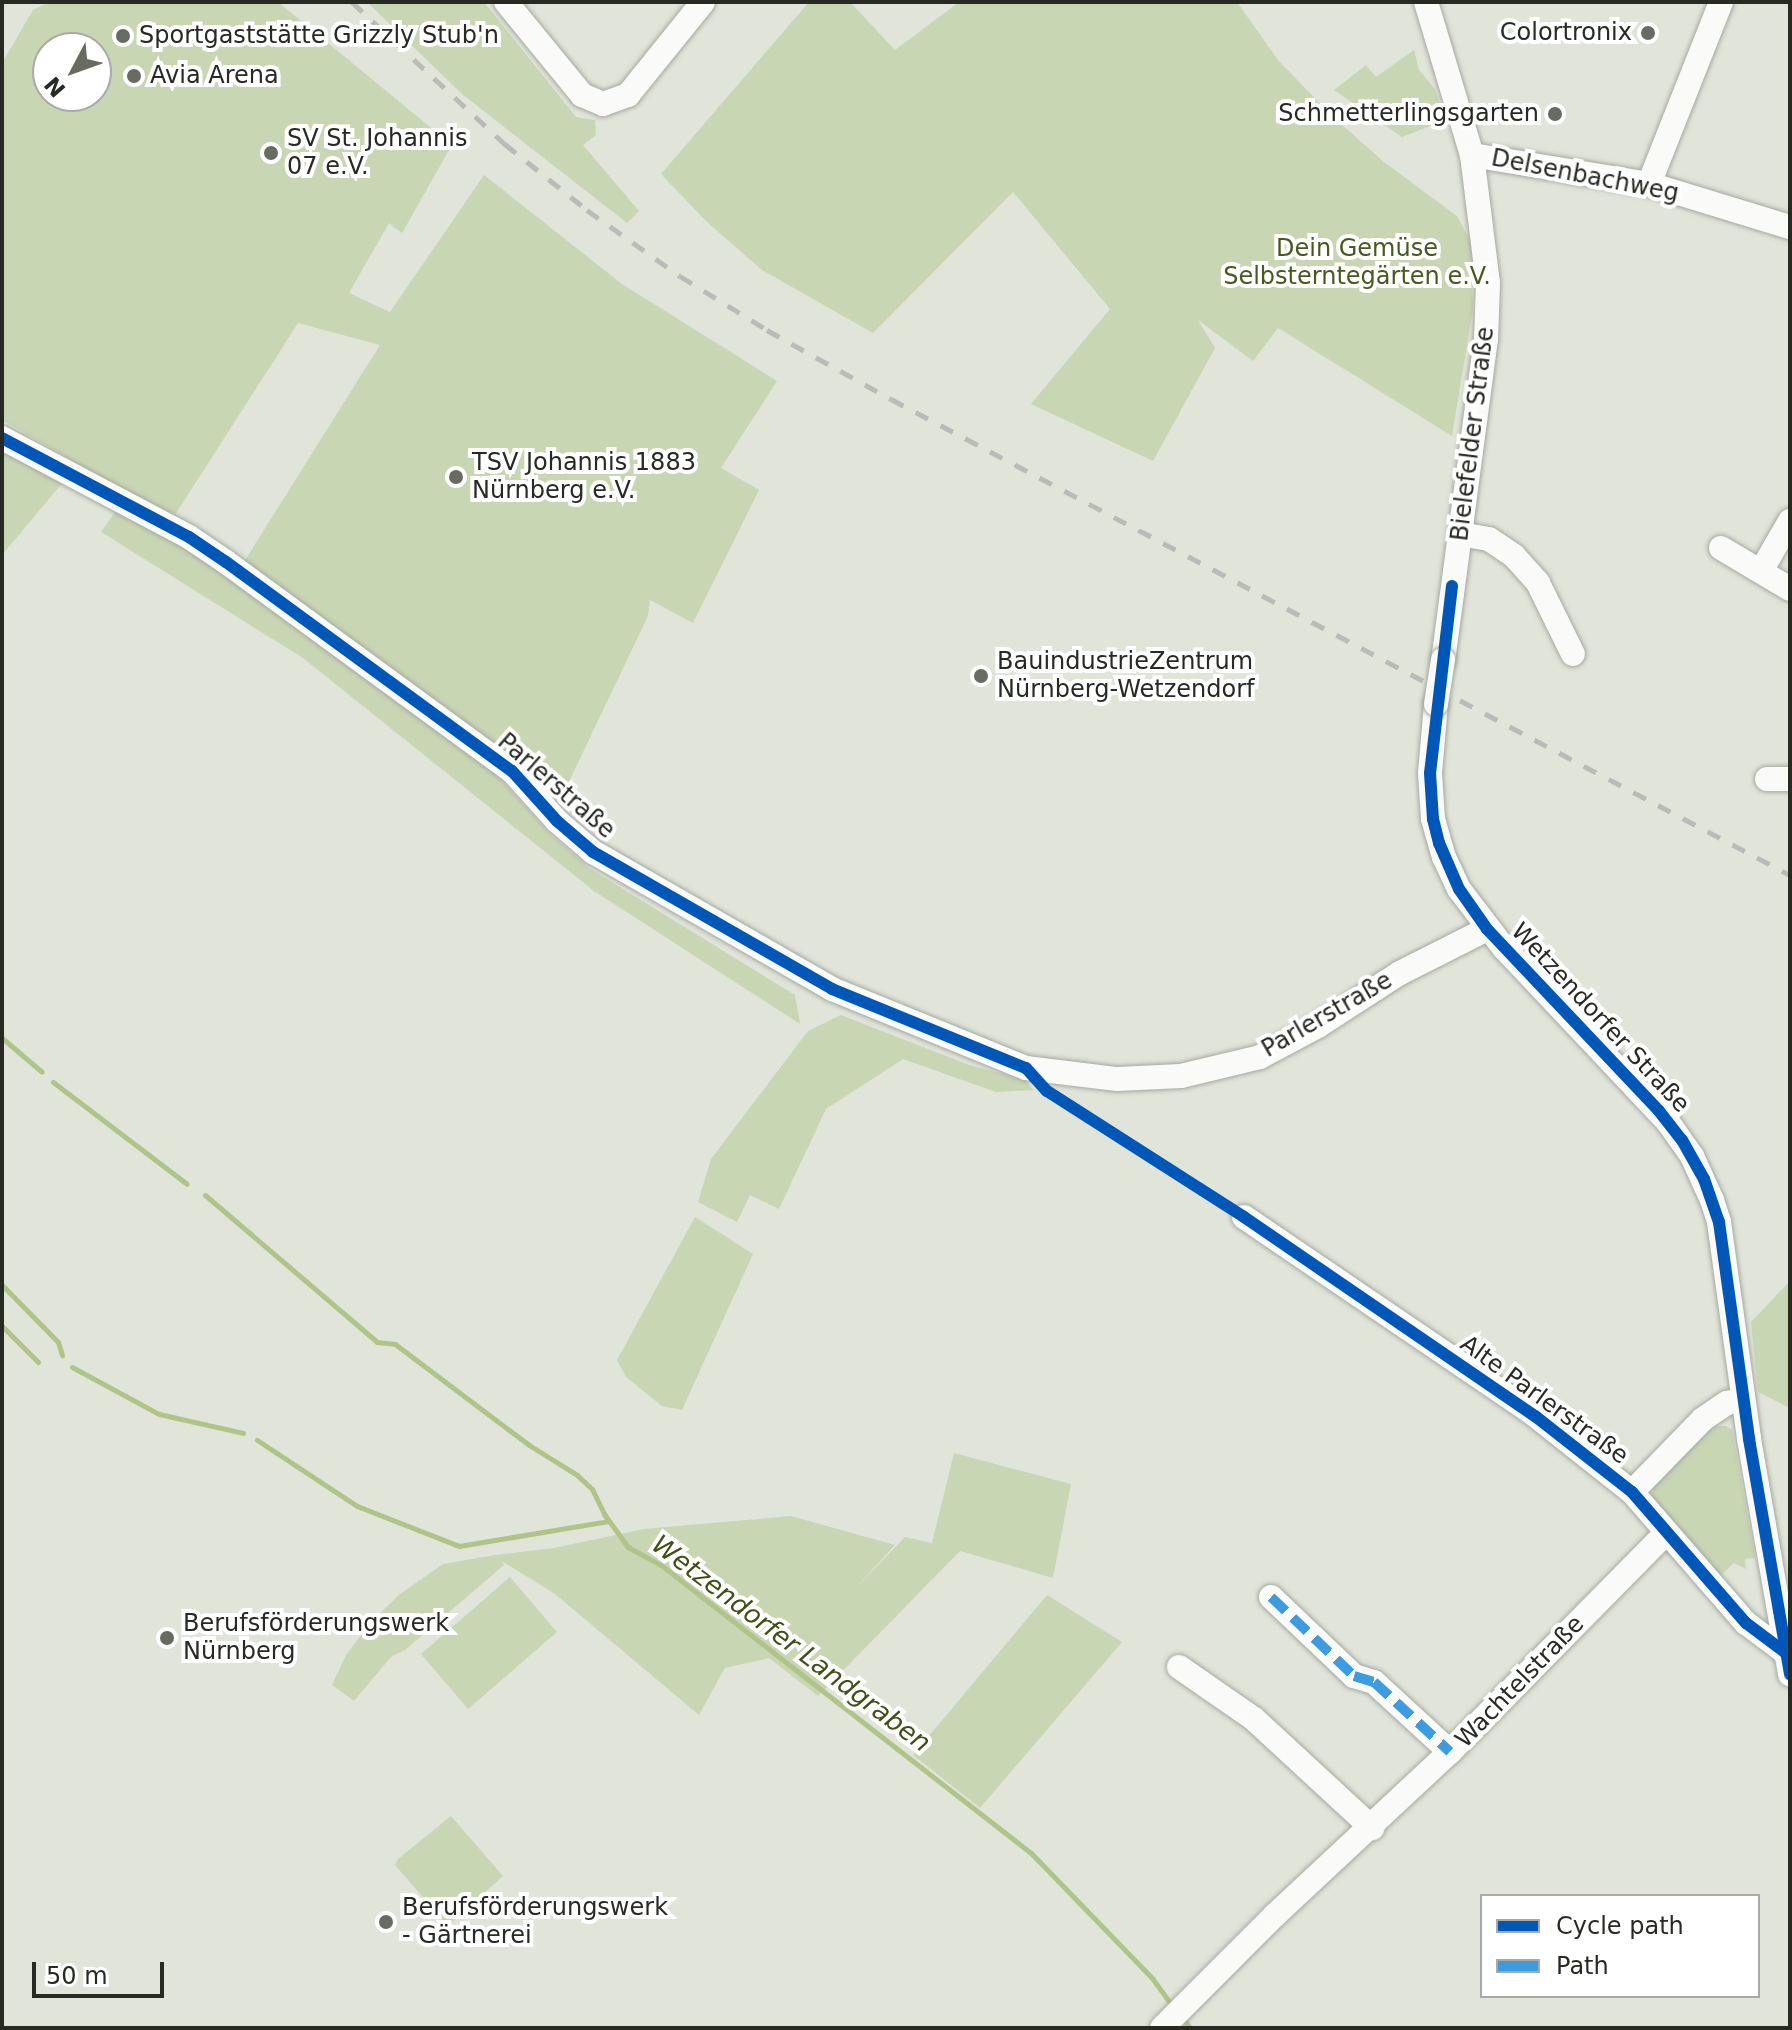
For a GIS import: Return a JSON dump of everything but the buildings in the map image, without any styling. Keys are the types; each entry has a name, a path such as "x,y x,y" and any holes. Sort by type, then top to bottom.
{"street":[{"path":"506,2 582,95 603,104 628,95 703,2"},
{"name":"Bielefelder Straße","path":"1426,2 1472,155 1482,211 1489,309 1452,586"},
{"path":"1649,184 1721,2"},
{"name":"Delsenbachweg","path":"1472,155 1649,184 1790,227"},
{"name":"Parlerstraße","path":"2,438 189,537 226,562 512,771 557,821 593,852 832,989 1026,1068 1117,1079 1165,1077 1260,1057 1318,1026 1400,973 1487,929"},
{"path":"1761,571 1790,521"},
{"path":"1460,534 1489,539 1514,556 1538,583 1573,654"},
{"path":"1721,548 1790,589"},
{"name":"Wetzendorfer Straße","path":"1452,586 1430,773 1433,819 1450,872 1487,929 1651,1102 1692,1156 1719,1222 1742,1400 1788,1663"},
{"name":"Alte Parlerstraße","path":"1244,1217 1531,1412 1632,1492 1665,1534 1746,1623 1788,1663"},
{"path":"1632,1492 1703,1419 1727,1403 1742,1400"},
{"name":"Wachtelstraße","path":"1172,2017 1450,1752 1665,1534"},
{"path":"1271,1597 1354,1676 1374,1682 1450,1752"},
{"path":"1179,1667 1254,1719 1372,1828"}],"green space":[{"path":"50,2 278,2 452,145 402,233 389,223 349,293 390,312 484,175 622,284 777,381 721,468 759,490 693,623 650,600 648,616 564,792 242,565 380,345 298,323 173,518 2,420 2,63 33,10"},
{"path":"367,2 484,2 576,117 595,120 596,135 583,145 639,211 627,223 462,94"},
{"name":"Dein Gemüse Selbsterntegärten e.V.","path":"809,2 850,2 895,50 959,2 1237,2 1278,60 1331,115 1384,162 1457,216 1471,242 1473,309 1452,436 1278,328 1253,361 1198,320 1215,348 1153,461 1031,404 1110,309 1013,192 873,333 762,270 707,222 661,174"},
{"path":"1414,50 1419,70 1435,89 1446,120 1402,137 1334,90 1366,65 1376,77"},
{"path":"2,445 64,481 2,555"},
{"path":"117,509 184,547 485,762 549,833 589,868 795,995 800,1024 594,891 303,658 101,532"},
{"path":"841,1015 969,1065 1023,1079 1034,1090 996,1092 903,1059 826,1109 779,1209 750,1195 737,1222 698,1202 711,1159 808,1031"},
{"path":"695,1217 753,1254 682,1410 662,1406 626,1377 617,1360"},
{"path":"1790,1281 1790,1408 1758,1392 1751,1322"},
{"path":"1715,1426 1726,1426 1732,1430 1755,1558 1745,1559 1746,1569 1734,1563 1718,1578 1652,1496 1654,1484"},
{"path":"954,1453 1071,1484 1053,1578 960,1551 818,1696 769,1658 725,1668 699,1715 555,1594 502,1561 504,1565 405,1650 391,1657 354,1701 332,1685 346,1655 370,1623 400,1594 443,1564 554,1548 644,1529 791,1516 895,1545 854,1590 905,1537 932,1543"},
{"path":"510,1577 557,1632 468,1709 421,1654"},
{"path":"1047,1595 1122,1642 980,1808 913,1755"},
{"path":"451,1816 503,1876 448,1926 395,1865 398,1859"}],"waterway":[{"name":"Wetzendorfer Landgraben","path":"2,1038 42,1072"},
{"name":"Wetzendorfer Landgraben","path":"53,1082 187,1184"},
{"name":"Wetzendorfer Landgraben","path":"205,1195 377,1342 395,1344 529,1445 577,1475 592,1489 604,1514 628,1547 661,1565 1031,1853 1152,1978 1173,2007"},
{"path":"2,1285 58,1342 62,1355"},
{"name":"Wetzendorfer Landgraben","path":"2,1326 38,1362"},
{"path":"72,1367 159,1414 243,1433"},
{"path":"257,1440 357,1506 459,1546 609,1521"},
{"name":"Wetzendorfer Landgraben","path":"1182,2017 1190,2028"}],"railway":[{"path":"352,2 505,144 587,210 680,276 767,330 891,399 1790,875"}],"marked path":[{"path":"1271,1597 1354,1676 1374,1682 1450,1752"}],"cycle path":[{"path":"2,438 189,537 226,562 512,771 557,821 593,852 832,989 1026,1068 1047,1091 1244,1217 1535,1416 1632,1492 1746,1623 1786,1653"},
{"path":"1452,586 1430,773 1433,819 1439,843 1459,889 1487,929 1659,1111 1682,1140 1704,1179 1719,1222 1749,1439 1790,1674"}],"place":[{"name":"Colortronix","path":"1648,33"},
{"name":"Sportgaststätte Grizzly Stub'n","path":"123,36"},
{"name":"Avia Arena","path":"134,76"},
{"name":"Schmetterlingsgarten","path":"1555,114"},
{"name":"SV St. Johannis 07 e.V.","path":"271,153"},
{"name":"TSV Johannis 1883 Nürnberg e.V.","path":"456,477"},
{"name":"BauindustrieZentrum Nürnberg-Wetzendorf","path":"981,676"},
{"name":"Berufsförderungswerk Nürnberg","path":"167,1638"},
{"name":"Berufsförderungswerk - Gärtnerei","path":"386,1922"}]}
